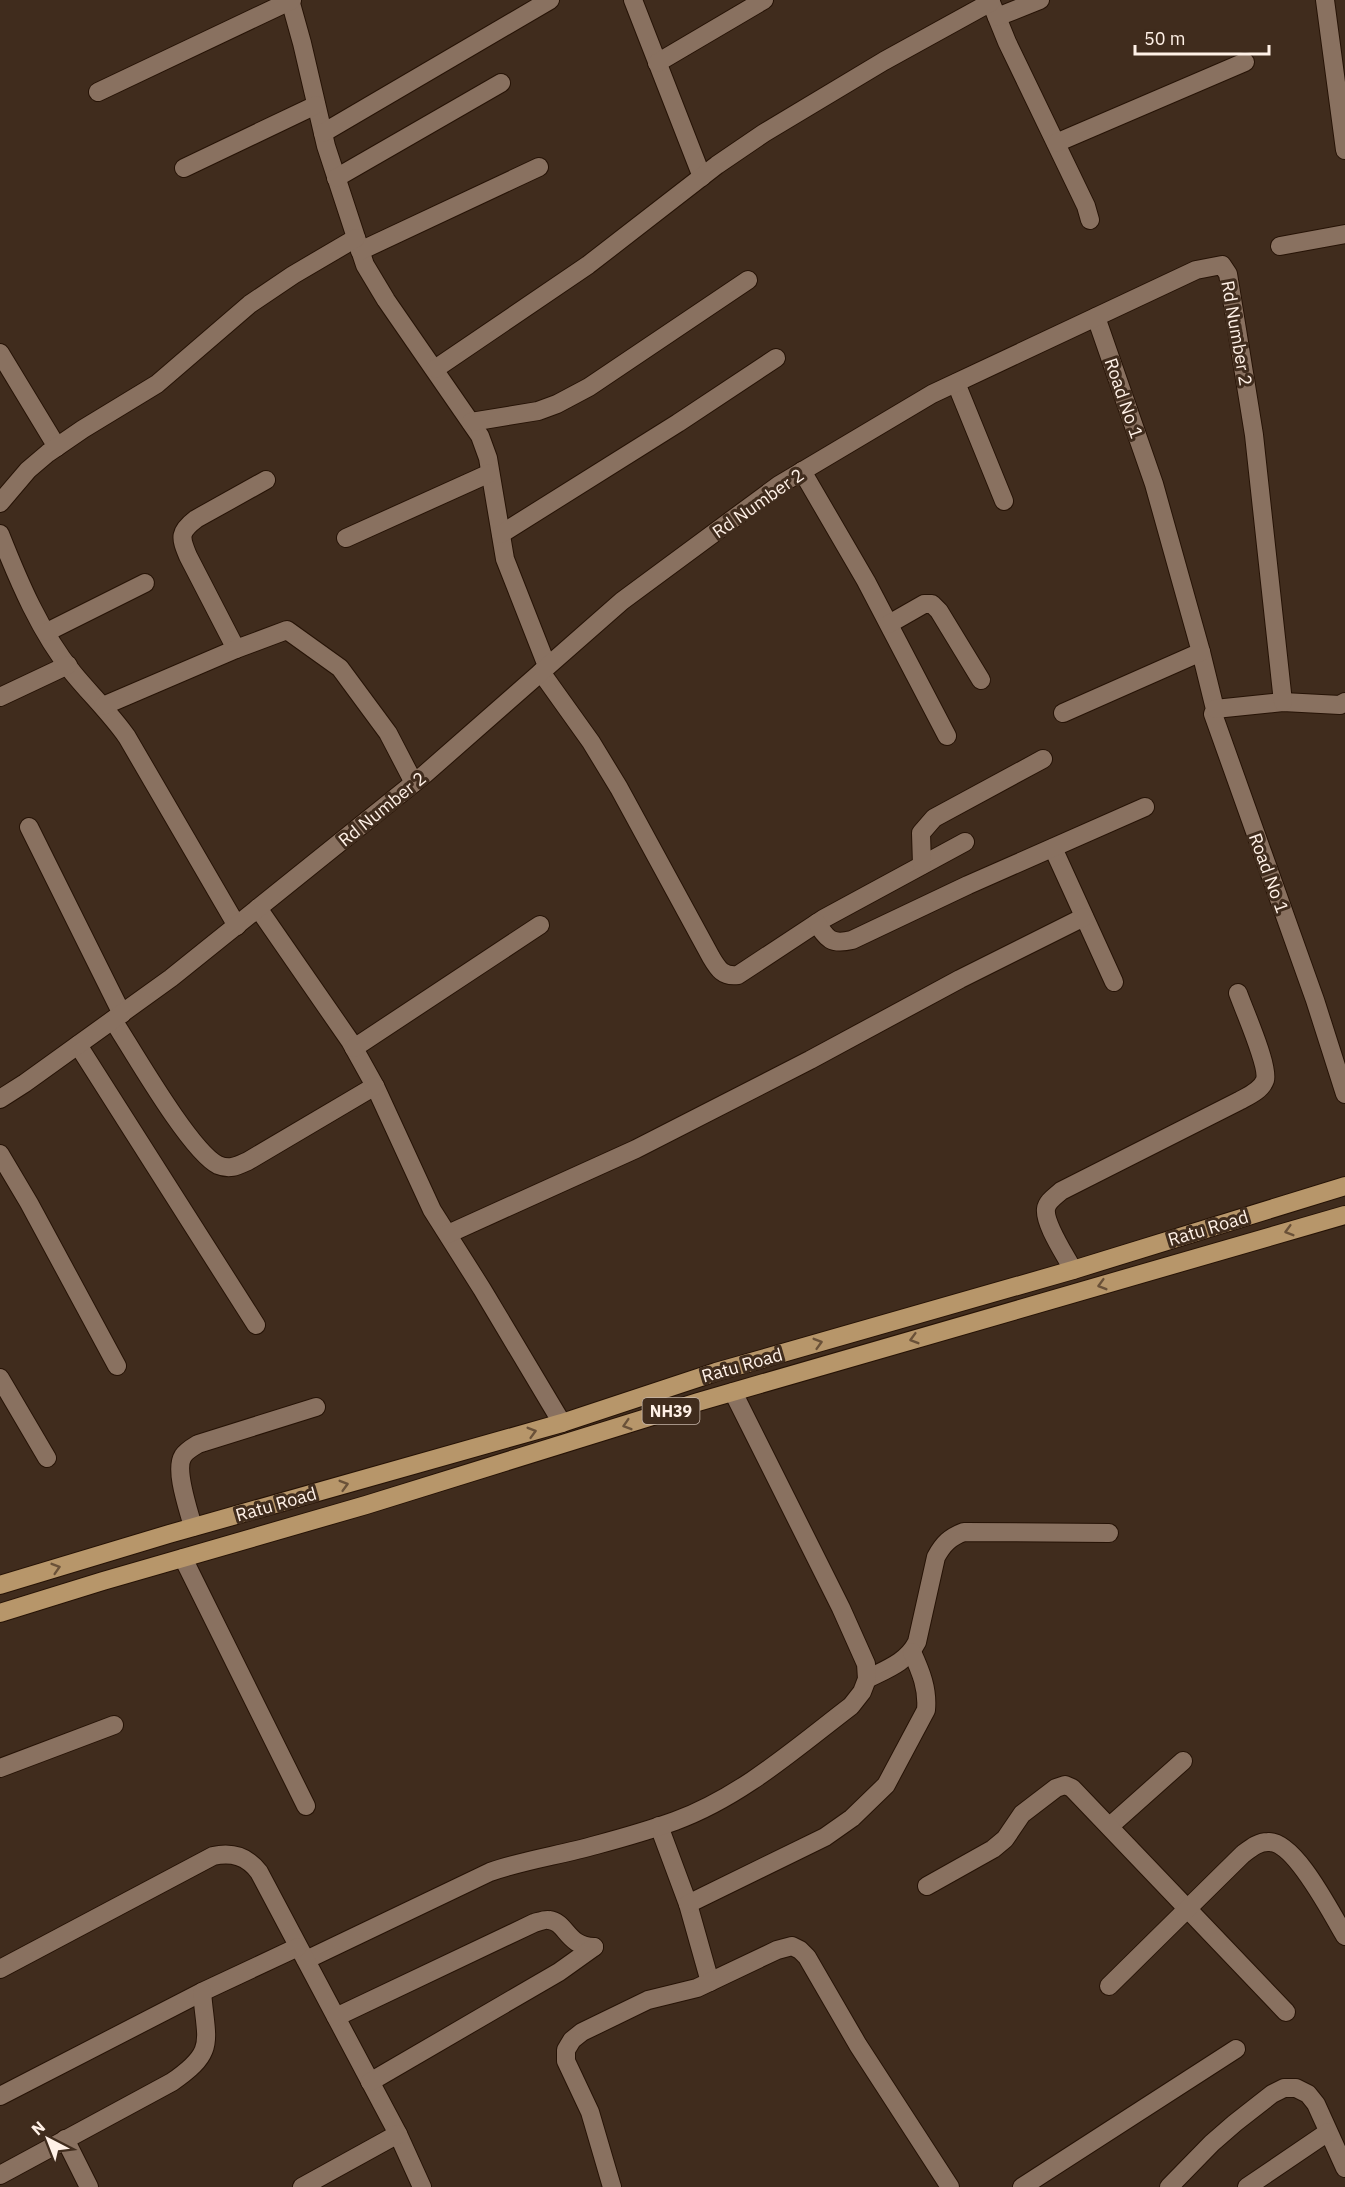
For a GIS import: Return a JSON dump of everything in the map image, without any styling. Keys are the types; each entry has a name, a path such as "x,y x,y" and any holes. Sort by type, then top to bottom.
{"main road":[{"name":"Ratu Road","path":"0,1586 193,1527 562,1423 716,1372 1073,1270 1345,1186"},
{"name":"Ratu Road","path":"0,1613 366,1506 733,1392 1345,1215"}],"street":[{"path":"98,92 291,0 323,133 365,265 386,300 480,436 488,459 505,559 544,669 619,788 720,971 730,976 738,975 817,923 964,842"},
{"path":"323,133 550,0"},
{"path":"633,0 702,177"},
{"path":"657,63 764,0"},
{"path":"435,369 588,265 702,177 764,133 884,61 993,6 1040,0"},
{"path":"1325,0 1345,150"},
{"path":"993,6 1086,206 1090,220"},
{"path":"1056,143 1245,62"},
{"path":"336,178 501,82"},
{"path":"184,168 316,105"},
{"path":"0,503 28,470 57,447 157,384 250,304 293,275 539,166"},
{"path":"1281,246 1345,234"},
{"name":"Rd Number 2","path":"2,1093 78,1045 171,978 414,783 622,601 779,485 932,394 1196,270 1222,265 1228,274 1254,435 1283,702"},
{"path":"471,422 538,411 557,404 589,387 748,280"},
{"name":"Road No 1","path":"1096,317 1154,484 1201,652 1215,709 1213,714 1345,1094"},
{"path":"0,353 57,447"},
{"path":"501,534 678,423 776,358"},
{"path":"956,383 1004,501"},
{"path":"802,471 866,581 947,736"},
{"path":"346,538 490,472"},
{"path":"236,649 188,556 182,543 182,534 187,526 196,519 266,480"},
{"path":"0,534 22,589 47,632 68,665 127,737 237,926"},
{"path":"47,632 145,583"},
{"path":"889,624 924,604 932,604 939,611 981,680"},
{"path":"103,706 236,649 287,630 340,668 388,733 414,783"},
{"path":"1063,712 1201,652"},
{"path":"0,697 68,665"},
{"path":"1215,709 1283,702 1340,705 1345,702"},
{"path":"922,865 921,833 934,818 1043,759"},
{"path":"817,923 826,938 833,942 852,940 968,885 1145,807"},
{"path":"28,827 117,1017 188,1135 217,1165 231,1168 249,1161 375,1086"},
{"path":"1053,848 1114,982"},
{"path":"258,908 354,1048 375,1086 432,1210 562,1423"},
{"path":"448,1234 636,1149 820,1055 960,979 1084,917"},
{"path":"354,1048 540,925"},
{"path":"1073,1270 1048,1221 1046,1208 1051,1199 1061,1191 1239,1101 1259,1089 1265,1080 1264,1067 1239,993"},
{"path":"78,1045 256,1325"},
{"path":"0,1154 117,1366"},
{"path":"0,1378 47,1458"},
{"path":"0,2096 202,1992 302,1953 490,1872 506,1866 596,1845 659,1826 705,1808 768,1770 851,1706 862,1692 867,1679 866,1664 841,1608 733,1392"},
{"path":"193,1527 180,1474 179,1464 183,1455 198,1444 316,1407"},
{"path":"867,1679 902,1662 912,1652 917,1642 936,1557 942,1546 952,1536 964,1532 1109,1533"},
{"path":"183,1558 306,1806"},
{"path":"688,1904 825,1837 852,1818 886,1785 926,1710 927,1697 923,1678 912,1652"},
{"path":"0,1768 114,1725"},
{"path":"1110,1826 1183,1761"},
{"path":"927,1886 993,1849 1005,1839 1022,1814 1056,1788 1065,1785 1072,1788 1110,1826 1286,2012"},
{"path":"659,1826 688,1904 710,1982"},
{"path":"1108,1986 1244,1854 1254,1845 1269,1841 1278,1843 1290,1852 1302,1866 1345,1936"},
{"path":"0,1968 213,1856 226,1853 238,1855 251,1862 259,1872 398,2134 422,2187"},
{"path":"336,2017 534,1923 549,1920 560,1924 575,1942 584,1947 594,1947 560,1972 370,2082"},
{"path":"612,2187 590,2112 566,2061 566,2050 572,2040 582,2032 648,2000 697,1988 777,1950 792,1946 807,1957 858,2045 950,2187"},
{"path":"0,2175 172,2082 192,2067 202,2056 206,2045 202,1992"},
{"path":"1022,2187 1236,2049"},
{"path":"1169,2187 1235,2123 1272,2094 1284,2088 1296,2088 1308,2094 1316,2104 1345,2168"},
{"path":"1247,2187 1328,2132"},
{"path":"302,2187 398,2134"},
{"path":"65,2139 88,2187"}]}
